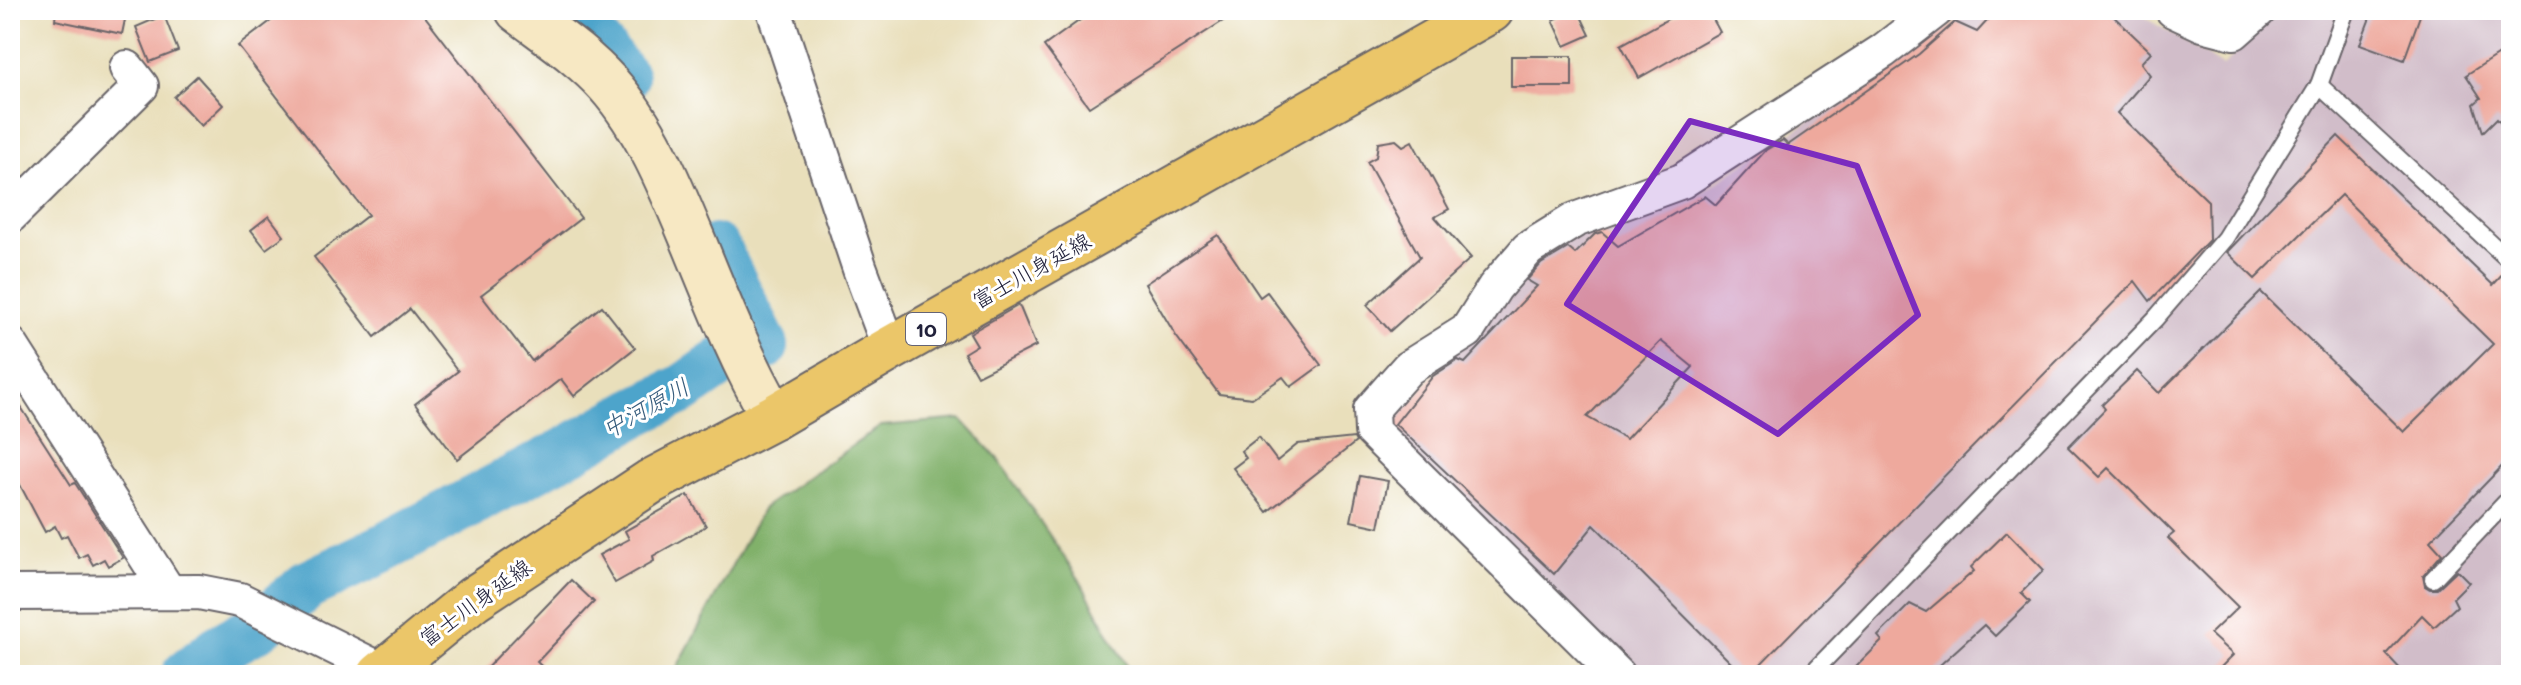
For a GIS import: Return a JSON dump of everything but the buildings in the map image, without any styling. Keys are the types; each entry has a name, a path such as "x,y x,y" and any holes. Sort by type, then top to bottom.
{"main road":[{"name":"富士川身延線","path":"385,674 473,599 767,405 885,336 1491,10"}],"street":[{"path":"518,10 607,83 640,128 677,202 736,344 767,405"},
{"path":"774,10 885,336"},
{"path":"1618,675 1372,431 1371,410 1408,368 1467,331 1495,287 1528,249 1575,220 1682,181 1883,51 1936,10"},
{"path":"2173,10 2203,24 2234,32 2259,10"},
{"path":"10,216 141,86 127,68"},
{"path":"10,344 168,591"},
{"path":"10,593 168,591 199,592 240,600 385,674"}],"lane":[{"path":"1810,675 2165,308 2225,238 2319,85 2346,10"},
{"path":"2319,85 2511,262"},
{"path":"2433,579 2511,497"}],"highlighted area":[{"path":"1690,121 1857,166 1918,315 1778,434 1567,304"}],"shaded area":[{"path":"1974,10 2134,10 2223,66 2279,10 2511,10 2511,675 1636,675 1385,430 1557,239 1703,192"}],"green space":[{"path":"961,419 998,459 1079,579 1132,675 673,675 763,508 881,426"}],"waterway":[{"name":"中河原川","path":"558,10 597,44 624,77"},
{"name":"中河原川","path":"186,675 219,649 260,626 307,585 382,549 683,389 726,359 764,346 716,249"}]}
